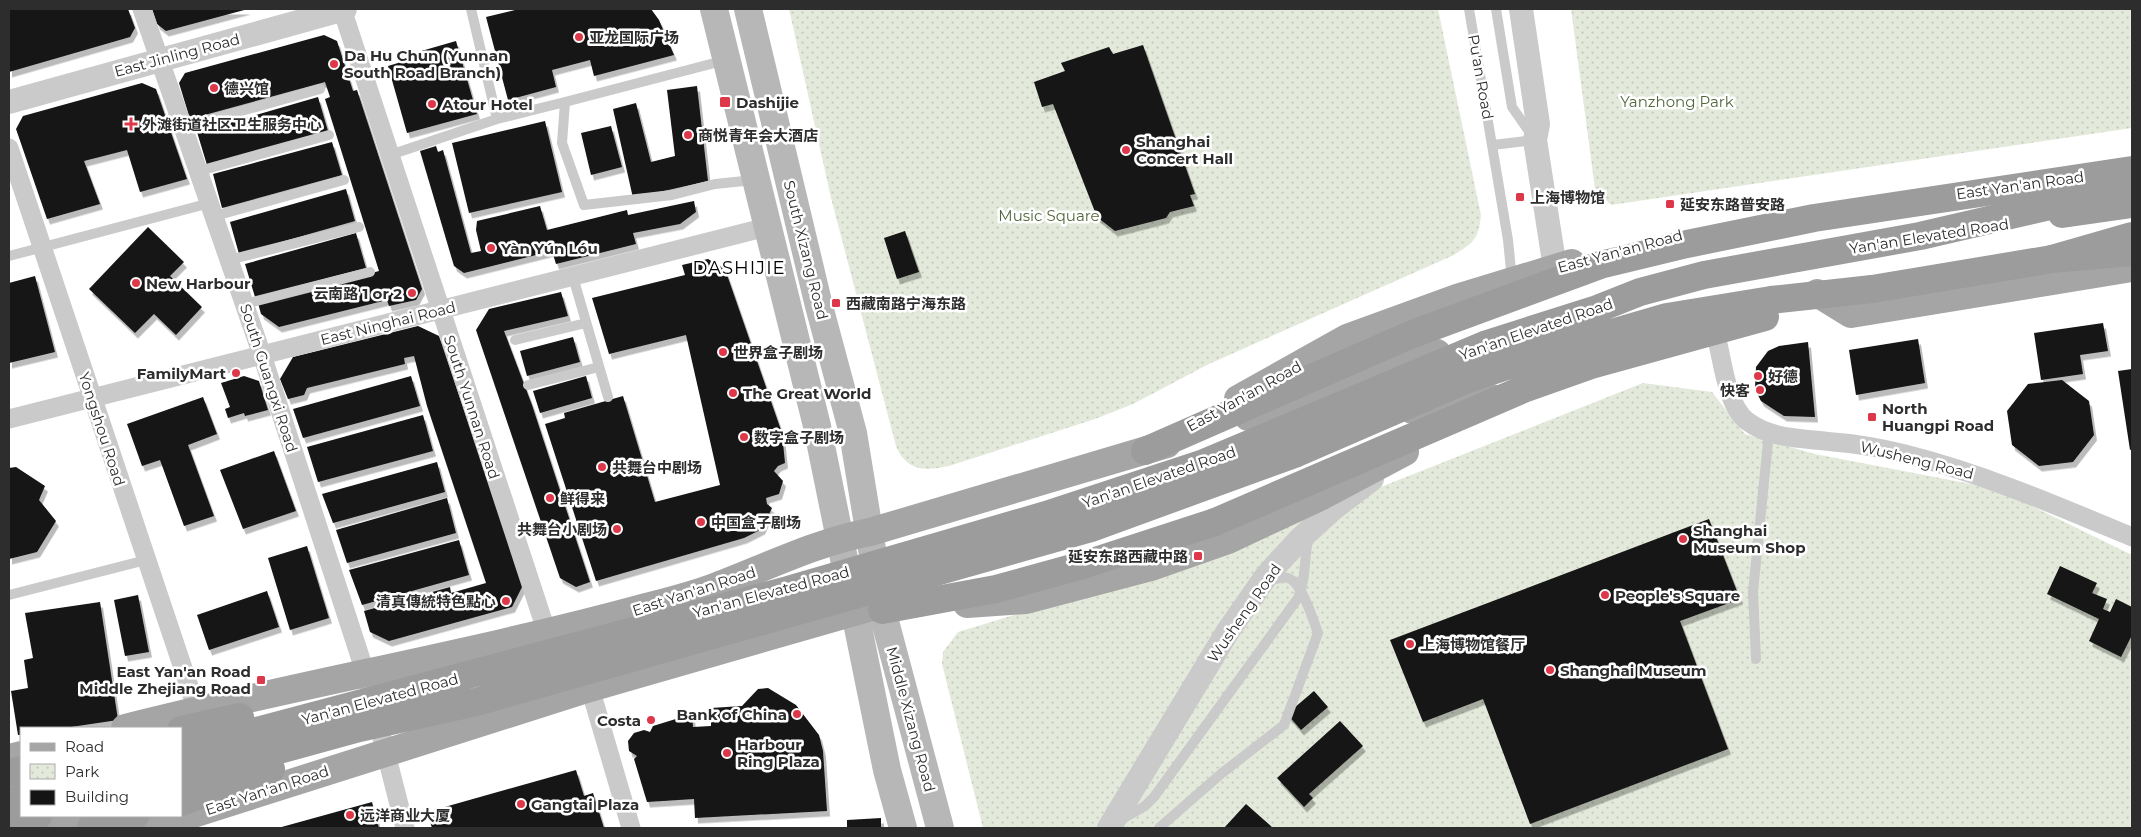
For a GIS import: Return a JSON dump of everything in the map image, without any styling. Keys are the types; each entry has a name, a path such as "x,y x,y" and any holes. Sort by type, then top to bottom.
{"highway":[{"path":"1145,452 1410,335 1600,265 1687,244 1814,218 2132,169"},
{"path":"1920,236 2132,187"},
{"name":"Yan'an Elevated Road","path":"182,751 788,590 1064,510 1204,462 1487,344 1597,309 1640,292 1704,275 1920,236 2132,204"},
{"name":"Yan'an Elevated Road","path":"182,777 359,728 476,702 1091,528 1288,457 1468,380 1557,348 1667,317 1770,300 1872,289 2052,259 2132,236"},
{"path":"2052,259 2132,252"},
{"path":"882,607 996,589 1083,565 1214,522 1526,388 1582,368 1670,342 1872,289"},
{"path":"187,723 427,673 1103,481 1240,432 1479,331 1584,300 1640,292"},
{"path":"182,802 262,772 476,702"},
{"path":"9,824 34,817"},
{"path":"91,828 131,817"}],"main road":[{"name":"South Xizang Road","path":"714,9 817,426 838,524 838,538"},
{"name":"South Xizang Road","path":"748,9 819,306 853,433 882,607"},
{"name":"East Yan'an Road","path":"1145,452 1348,338 1457,298 1555,268 1674,234 2132,169"},
{"name":"East Yan'an Road","path":"137,727 187,723 235,702 366,675 547,633 714,588 838,538 870,532 1145,452 1478,339 1853,239 2002,214 2132,196"},
{"name":"East Yan'an Road","path":"882,607 934,583 1157,514 1283,467 1412,410 1522,367 1631,336 1817,293 2132,242"},
{"path":"1817,293 1851,314 2132,268"},
{"path":"1718,344 1739,311"},
{"name":"East Yan'an Road","path":"149,828 386,751 590,688 854,612 882,607 1026,600 1151,566 1228,540 1322,496 1427,440 1550,390 1718,344"},
{"path":"1412,410 1550,390"},
{"name":"Middle Xizang Road","path":"838,538 887,770 903,828"},
{"name":"Middle Xizang Road","path":"882,607 940,828"},
{"name":"East Yan'an Road","path":"182,794 282,762 386,751"},
{"path":"59,828 105,817"}],"street":[{"name":"South Guangxi Road","path":"142,9 245,304 366,675 405,828"},
{"name":"East Jinling Road","path":"9,102 343,9"},
{"name":"South Yunnan Road","path":"343,9 547,633"},
{"name":"Pu'an Road","path":"1521,9 1538,124 1534,140 1555,268"},
{"name":"Yongshou Road","path":"9,148 146,560 187,723"},
{"name":"East Ninghai Road","path":"9,419 92,400 767,227"},
{"name":"Wusheng Road","path":"1718,344 1729,392 1736,407 1745,420 1769,432 1780,436 1866,445 1961,469 2022,491 2132,537"},
{"name":"Wusheng Road","path":"1110,828 1181,707 1271,570 1334,508 1427,440"},
{"path":"590,688 632,828"}],"lane":[{"path":"471,9 497,119"},
{"name":"Pu'an Road","path":"1469,9 1512,281"},
{"name":"Pu'an Road","path":"1496,9 1512,107 1534,140"},
{"path":"390,155 497,119 727,60"},
{"path":"184,127 320,89"},
{"path":"565,102 562,143 584,205 672,196 715,184 756,179"},
{"path":"199,171 329,135"},
{"path":"1492,145 1534,140"},
{"path":"9,256 344,180"},
{"path":"229,260 359,227"},
{"path":"245,304 370,272"},
{"path":"573,277 608,397"},
{"path":"515,340 586,323"},
{"path":"528,385 599,367"},
{"path":"1756,659 1753,592 1769,432"},
{"path":"1110,828 1145,806 1154,797 1253,662 1301,591 1305,578 1308,540 1313,527"},
{"path":"9,595 146,560"},
{"path":"1159,828 1222,773 1284,725 1318,633 1301,591 1295,582 1280,578 1270,581 1257,590"}],"green space":[{"name":"Music Square","path":"789,9 1438,9 1481,215 1479,230 1474,240 1454,255 1209,364 1133,404 1095,419 949,466 933,469 918,468 900,455 896,446 831,198"},
{"name":"Yanzhong Park","path":"1571,9 2132,9 2132,128 1611,205 1595,189"},
{"name":"People's Square","path":"1643,383 1712,392 1745,434 1815,454 1997,489 2132,555 2132,828 983,828 942,664 943,652 958,632 1199,559"}],"building":[{"path":"9,9 128,9 135,28 130,37 9,72"},
{"path":"152,9 248,9 166,31 157,24"},
{"name":"亚龙国际广场","path":"519,9 651,9 659,20 674,55 594,76 590,60 552,70 556,87 508,100 486,17"},
{"path":"324,35 337,41 353,91 357,90 422,289 416,300 389,306 387,300 279,327 261,314 258,303 379,271 325,99 330,97 325,82 190,119 179,83 185,73"},
{"path":"456,41 477,114 407,133 388,66 398,63 404,56"},
{"name":"Shanghai Concert Hall","path":"1143,45 1195,194 1190,195 1194,206 1170,212 1166,218 1115,231 1097,217 1053,104 1042,107 1034,82 1065,71 1061,63 1109,47 1113,54"},
{"path":"142,83 156,89 187,179 140,192 127,150 84,161 100,204 47,219 16,129 23,116"},
{"path":"697,86 708,181 633,198 613,109 636,103 651,162 675,156 667,90"},
{"path":"318,97 328,131 207,165 197,132"},
{"path":"545,121 562,192 469,213 452,143"},
{"path":"611,126 622,167 591,175 581,133"},
{"path":"332,142 342,175 222,208 213,174"},
{"path":"436,146 438,152 443,150 471,253 481,251 476,230 477,221 540,206 547,230 627,210 628,215 694,201 696,212 680,224 633,233 636,244 556,264 552,251 464,273 454,266 420,151"},
{"path":"346,189 355,221 239,254 230,222"},
{"name":"New Harbour","path":"148,227 184,262 170,276 202,307 176,335 154,314 135,333 89,289"},
{"path":"905,231 919,272 897,279 884,238"},
{"path":"356,233 366,268 255,297 245,264"},
{"name":"The Great World","path":"708,259 725,269 782,433 785,463 778,466 774,471 783,481 779,494 766,498 767,504 772,508 762,529 744,538 596,581 545,424 565,418 564,413 623,396 655,502 720,485 686,335 609,354 592,298 685,275 682,265"},
{"path":"35,276 55,352 9,363 9,283"},
{"path":"561,292 568,316 504,331 532,405 590,582 576,587 560,578 476,330 489,309"},
{"path":"2103,323 2108,351 2080,355 2083,374 2041,380 2034,333"},
{"path":"418,326 439,336 523,585 512,607 389,641 370,632 364,611 450,587 451,593 486,583 427,406 414,356 404,358 405,364 307,388 304,395 288,399 280,379 293,357"},
{"path":"573,337 580,362 527,376 520,351"},
{"path":"1918,339 1925,383 1856,395 1849,350"},
{"path":"1808,342 1815,417 1784,416 1761,401 1755,389 1756,367 1768,351 1779,346"},
{"path":"2132,369 2132,449 2130,450 2118,371"},
{"path":"244,376 259,381 268,410 245,416 244,413 228,418 225,409 230,407 221,383"},
{"path":"411,376 420,406 303,438 293,409"},
{"path":"586,376 592,398 540,413 533,391"},
{"path":"2062,380 2089,401 2094,435 2073,462 2039,466 2012,445 2007,411 2028,384"},
{"path":"203,397 217,434 188,445 214,516 184,526 160,460 142,466 127,424"},
{"path":"423,415 433,451 318,482 307,447"},
{"path":"274,451 296,511 243,529 220,470"},
{"path":"437,462 445,492 333,523 322,494"},
{"path":"16,467 45,486 39,500 56,521 37,552 9,559 9,468"},
{"path":"447,498 456,533 347,563 336,530"},
{"name":"Shanghai Museum","path":"1709,519 1740,599 1680,621 1728,749 1530,824 1483,699 1423,722 1390,640"},
{"path":"459,540 469,575 362,605 349,570"},
{"path":"307,546 329,618 290,630 268,558"},
{"path":"2060,566 2097,583 2092,593 2107,599 2103,609 2110,612 2116,599 2132,607 2132,635 2121,657 2089,641 2099,619 2047,594"},
{"path":"267,591 279,627 209,650 197,615"},
{"path":"138,595 149,652 125,656 114,600"},
{"path":"100,602 118,720 71,727 20,727 20,735 18,735 11,691 28,688 24,660 33,658 25,613"},
{"name":"Harbour Ring Plaza","path":"768,688 796,705 819,735 823,751 827,811 695,818 694,799 647,802 634,759 637,756 629,751 628,741 634,733 644,730 650,732 653,726 692,714 693,727 711,726 711,708 742,706 758,689"},
{"path":"1314,691 1328,707 1301,730 1287,714"},
{"path":"1340,721 1363,746 1309,794 1313,798 1304,807 1277,778"},
{"name":"Gangtai Plaza","path":"576,770 584,796 593,793 604,828 432,828 427,812"},
{"name":"远洋商业大厦","path":"372,802 379,828 278,828"},
{"path":"1246,804 1273,828 1224,828"},
{"path":"881,818 881,828 847,828 847,820"}],"place":[{"name":"亚龙国际广场","path":"579,37"},
{"name":"Da Hu Chun (Yunnan South Road Branch)","path":"334,64"},
{"name":"德兴馆","path":"214,88"},
{"name":"Dashijie","path":"725,102"},
{"name":"Atour Hotel","path":"432,104"},
{"name":"外滩街道社区卫生服务中心","path":"131,124"},
{"name":"商悦青年会大酒店","path":"688,135"},
{"name":"Shanghai Concert Hall","path":"1126,150"},
{"name":"上海博物馆","path":"1520,197"},
{"name":"延安东路普安路","path":"1670,204"},
{"name":"Yàn Yún Lóu","path":"491,248"},
{"name":"New Harbour","path":"136,283"},
{"name":"云南路 1 or 2","path":"412,293"},
{"name":"西藏南路宁海东路","path":"836,303"},
{"name":"世界盒子剧场","path":"723,352"},
{"name":"FamilyMart","path":"236,373"},
{"name":"好德","path":"1758,376"},
{"name":"快客","path":"1760,390"},
{"name":"The Great World","path":"733,393"},
{"name":"North Huangpi Road","path":"1872,417"},
{"name":"数字盒子剧场","path":"744,437"},
{"name":"共舞台中剧场","path":"602,467"},
{"name":"鲜得来","path":"550,498"},
{"name":"中国盒子剧场","path":"701,522"},
{"name":"共舞台小剧场","path":"617,529"},
{"name":"Shanghai Museum Shop","path":"1683,539"},
{"name":"延安东路西藏中路","path":"1198,556"},
{"name":"People's Square","path":"1605,595"},
{"name":"清真傳統特色點心","path":"506,601"},
{"name":"上海博物馆餐厅","path":"1410,644"},
{"name":"Shanghai Museum","path":"1550,670"},
{"name":"East Yan'an Road Middle Zhejiang Road","path":"261,680"},
{"name":"Bank of China","path":"797,714"},
{"name":"Costa","path":"651,720"},
{"name":"Harbour Ring Plaza","path":"727,753"},
{"name":"Gangtai Plaza","path":"521,804"},
{"name":"远洋商业大厦","path":"350,815"}],"district":[{"name":"DASHIJIE","path":"739,268"}]}
